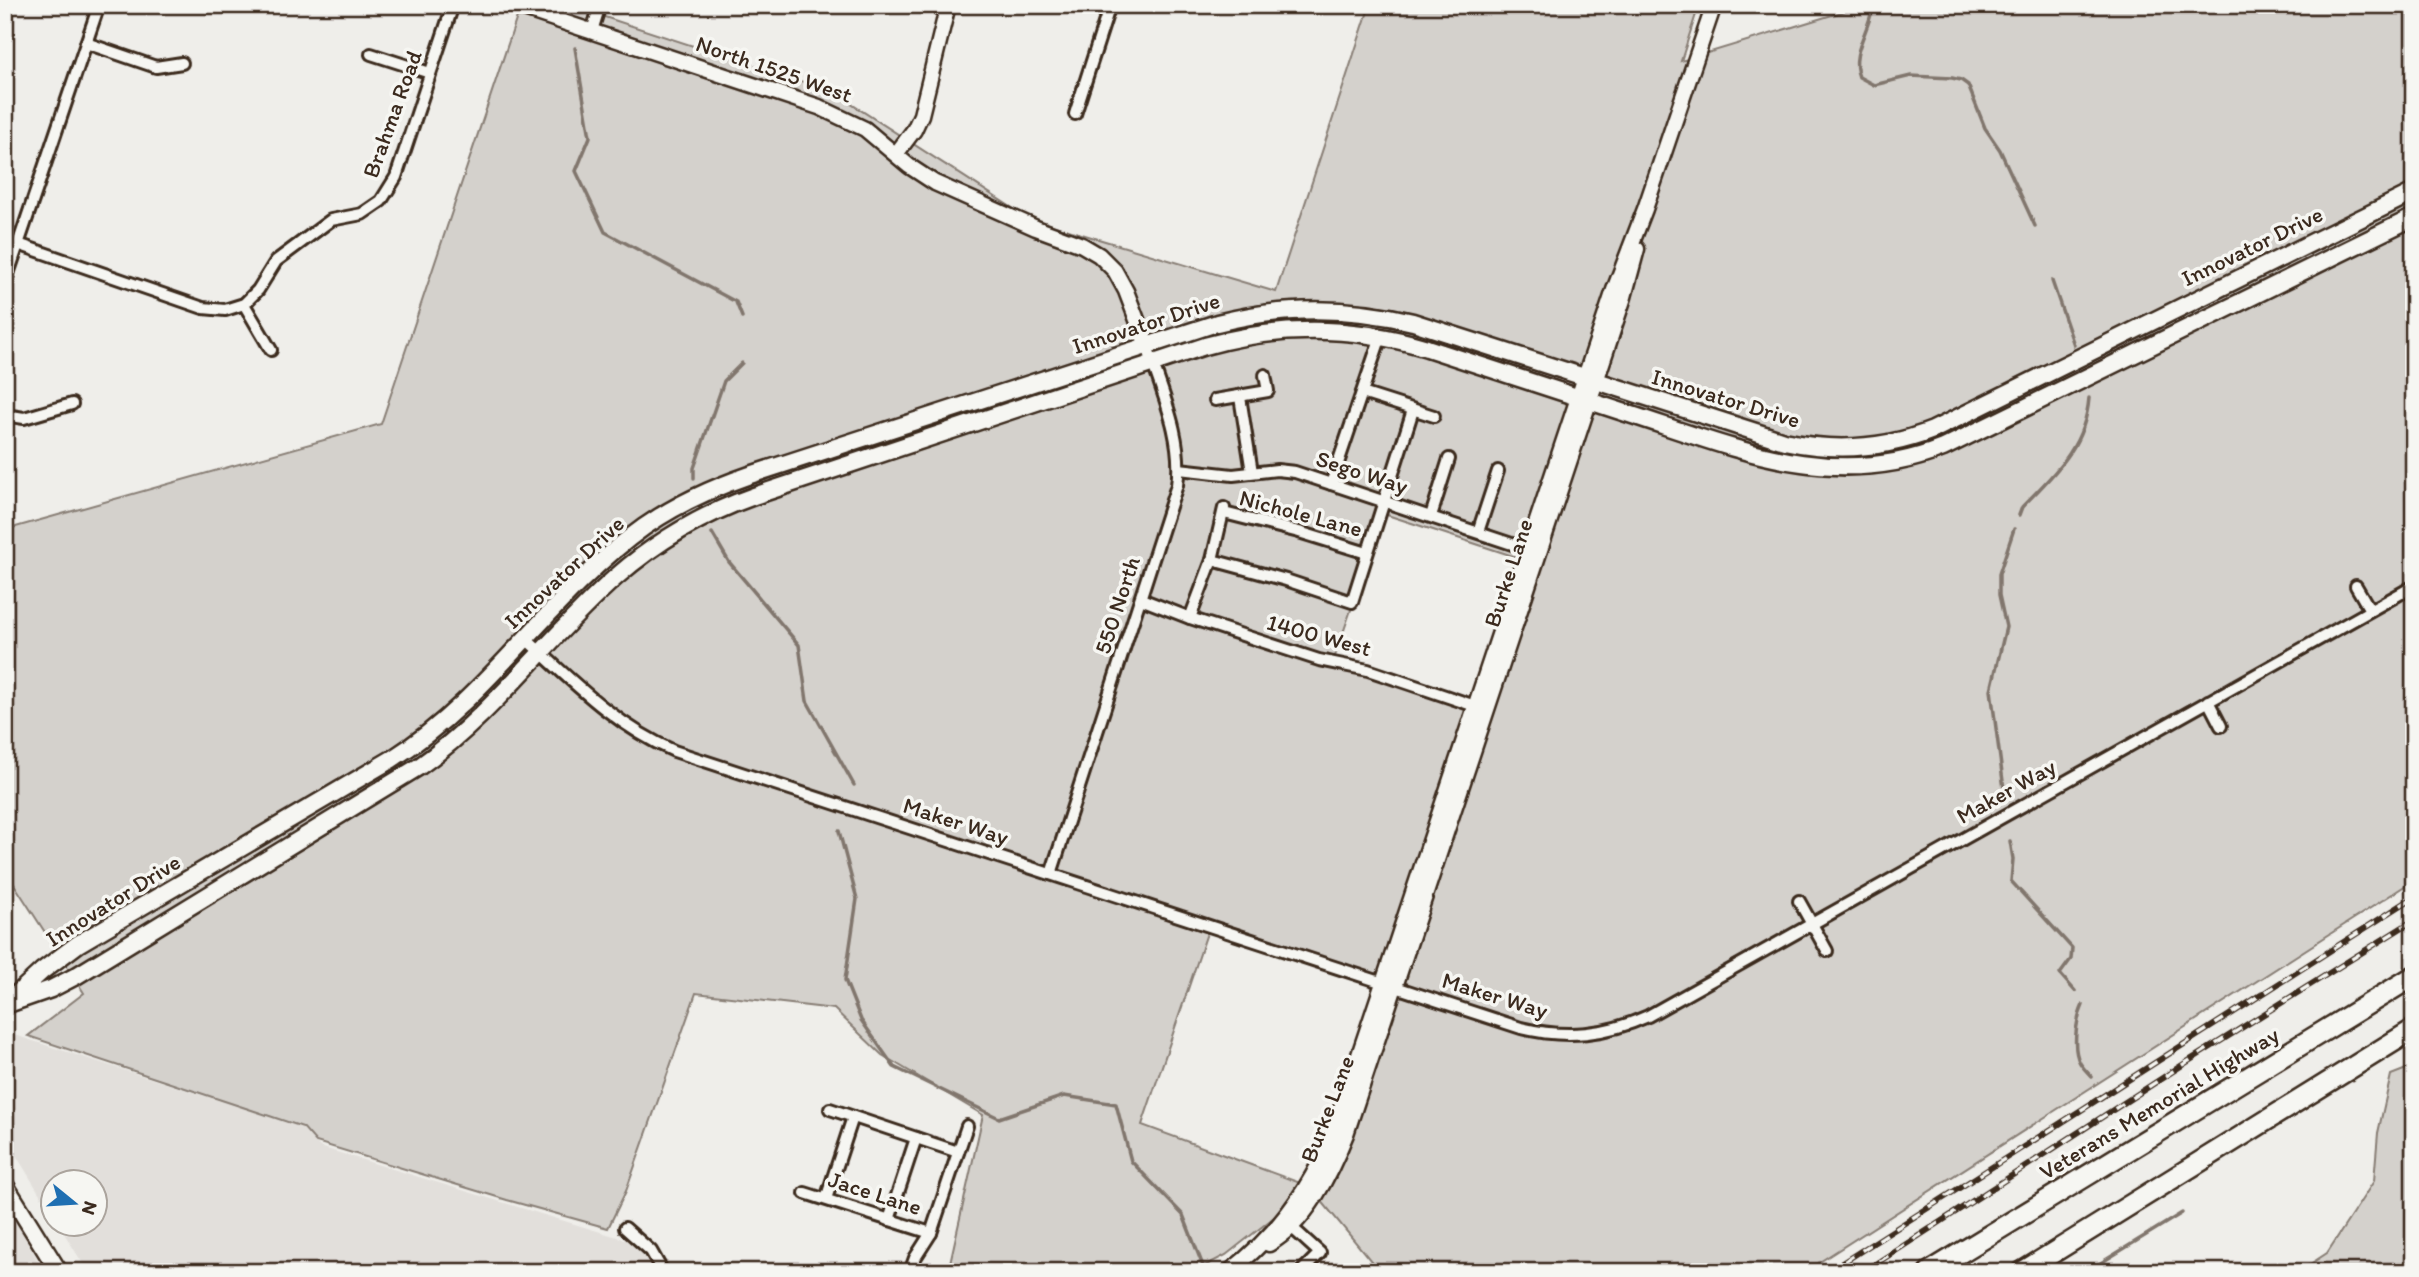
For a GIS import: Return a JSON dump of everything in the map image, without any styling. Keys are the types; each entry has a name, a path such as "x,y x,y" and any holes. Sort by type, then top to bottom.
{"highway":[{"name":"Veterans Memorial Highway","path":"1929,1272 2414,976"},
{"path":"2022,1272 2414,1029"}],"main road":[{"name":"Innovator Drive","path":"5,1005 42,971 87,939 415,745 459,709 617,548 663,514 750,475 1217,323 1288,310 1330,309 1377,314 1413,322 1784,441 1831,448 1891,443 1940,426 2414,192"},
{"name":"Innovator Drive","path":"5,1005 51,989 76,976 436,755 471,725 601,591 672,535 716,511 754,496 1152,363 1222,341 1279,331 1324,330 1381,336 1427,348 1774,460 1839,467 1899,462 1943,448 2414,218"},
{"path":"5,1185 59,1272"}],"street":[{"path":"5,283 99,5"},
{"name":"Brahma Road","path":"244,304 258,290 275,261 331,220 362,214 381,201 396,177 453,5"},
{"name":"North 1525 West","path":"512,5 831,111 865,129 916,172 935,183 1036,228 1082,244 1099,255 1115,271 1126,291 1147,346"},
{"path":"592,31 600,5"},
{"path":"896,154 921,116 947,7 925,5"},
{"path":"1075,114 1110,5"},
{"name":"Burke Lane","path":"1481,708 1527,549 1630,276 1645,209 1714,5"},
{"path":"86,43 156,67 182,63"},
{"path":"371,54 430,73"},
{"path":"18,244 203,307 225,310 244,304 271,350"},
{"path":"1331,485 1381,336"},
{"name":"550 North","path":"1051,874 1174,495 1179,468 1176,439 1147,346"},
{"path":"1215,400 1268,391 1265,375"},
{"path":"1362,393 1434,416"},
{"path":"1240,397 1252,472"},
{"name":"Burke Lane","path":"1229,1272 1287,1223 1328,1146 1389,984 1583,399"},
{"path":"5,415 24,418 72,404"},
{"path":"1190,618 1212,560 1286,580 1352,602 1413,410"},
{"path":"1432,516 1449,459"},
{"name":"Sego Way","path":"1179,468 1233,475 1295,472 1527,549"},
{"path":"1478,532 1498,471"},
{"name":"Nichole Lane","path":"1212,560 1224,510 1367,553"},
{"path":"2356,586 2370,610"},
{"name":"Maker Way","path":"526,639 614,717 665,747 1534,1031 1561,1035 1588,1034 1618,1028 1648,1016 2414,586"},
{"name":"1400 West","path":"1141,599 1190,618 1328,663 1380,674 1481,708"},
{"path":"2208,701 2221,726"},
{"path":"1799,901 1827,951"},
{"path":"830,1109 958,1152"},
{"path":"826,1199 853,1117"},
{"path":"910,1272 915,1258 931,1233 967,1126"},
{"path":"889,1220 916,1138"},
{"name":"Jace Lane","path":"805,1193 931,1233"},
{"path":"1287,1223 1320,1252 1301,1272"},
{"path":"625,1228 651,1251 663,1272"}],"shaded area":[{"path":"521,5 568,5 831,91 1028,218 1276,292 1370,5 1699,5 1681,61 1865,5 2414,5 2414,880 1804,1272 1390,1272 1375,1266 1311,1188 1226,1255 1193,1272 948,1272 983,1115 882,1055 834,1009 696,993 626,1191 608,1228 316,1142 303,1127 28,1036 84,993 5,870 5,530 381,424","holes":["1384,514 1516,557 1468,704 1333,662","1208,930 1376,981 1311,1187 1142,1125"]},
{"path":"5,1032 302,1127 320,1147 627,1240 641,1251 655,1272 88,1272 67,1238 108,1238 108,1168 38,1168 38,1191 5,1137"},
{"path":"2414,1066 2414,1272 2298,1272 2327,1253 2374,1181 2378,1133 2391,1075"},
{"path":"5,1200 44,1272 5,1272"}],"waterway":[{"path":"1869,5 1872,10 1858,52 1859,77 1874,85 1911,76 1952,78 1968,85 1985,128 2000,150 2035,226"},
{"path":"575,48 590,137 576,171 605,232 736,302 742,317"},
{"path":"2052,281 2074,345"},
{"path":"694,478 694,468 724,381 742,363"},
{"path":"2019,515 2022,507 2056,471 2074,445 2081,431 2089,398"},
{"path":"2004,789 1991,690 2006,627 1999,595 1999,574 2014,529"},
{"path":"712,533 729,562 799,645 807,701 854,785"},
{"path":"839,831 857,899 845,980 861,1020 894,1067 999,1118 1064,1096 1116,1104 1131,1161 1183,1215 1203,1266"},
{"path":"2010,841 2013,859 2011,881 2072,948 2071,959 2060,974 2075,991"},
{"path":"2083,1005 2078,1018 2076,1050 2080,1063 2092,1077"},
{"path":"2086,1272 2182,1213"}],"railway":[{"path":"1828,1272 2414,897"},
{"path":"1863,1272 2187,1062 2414,920"}]}
